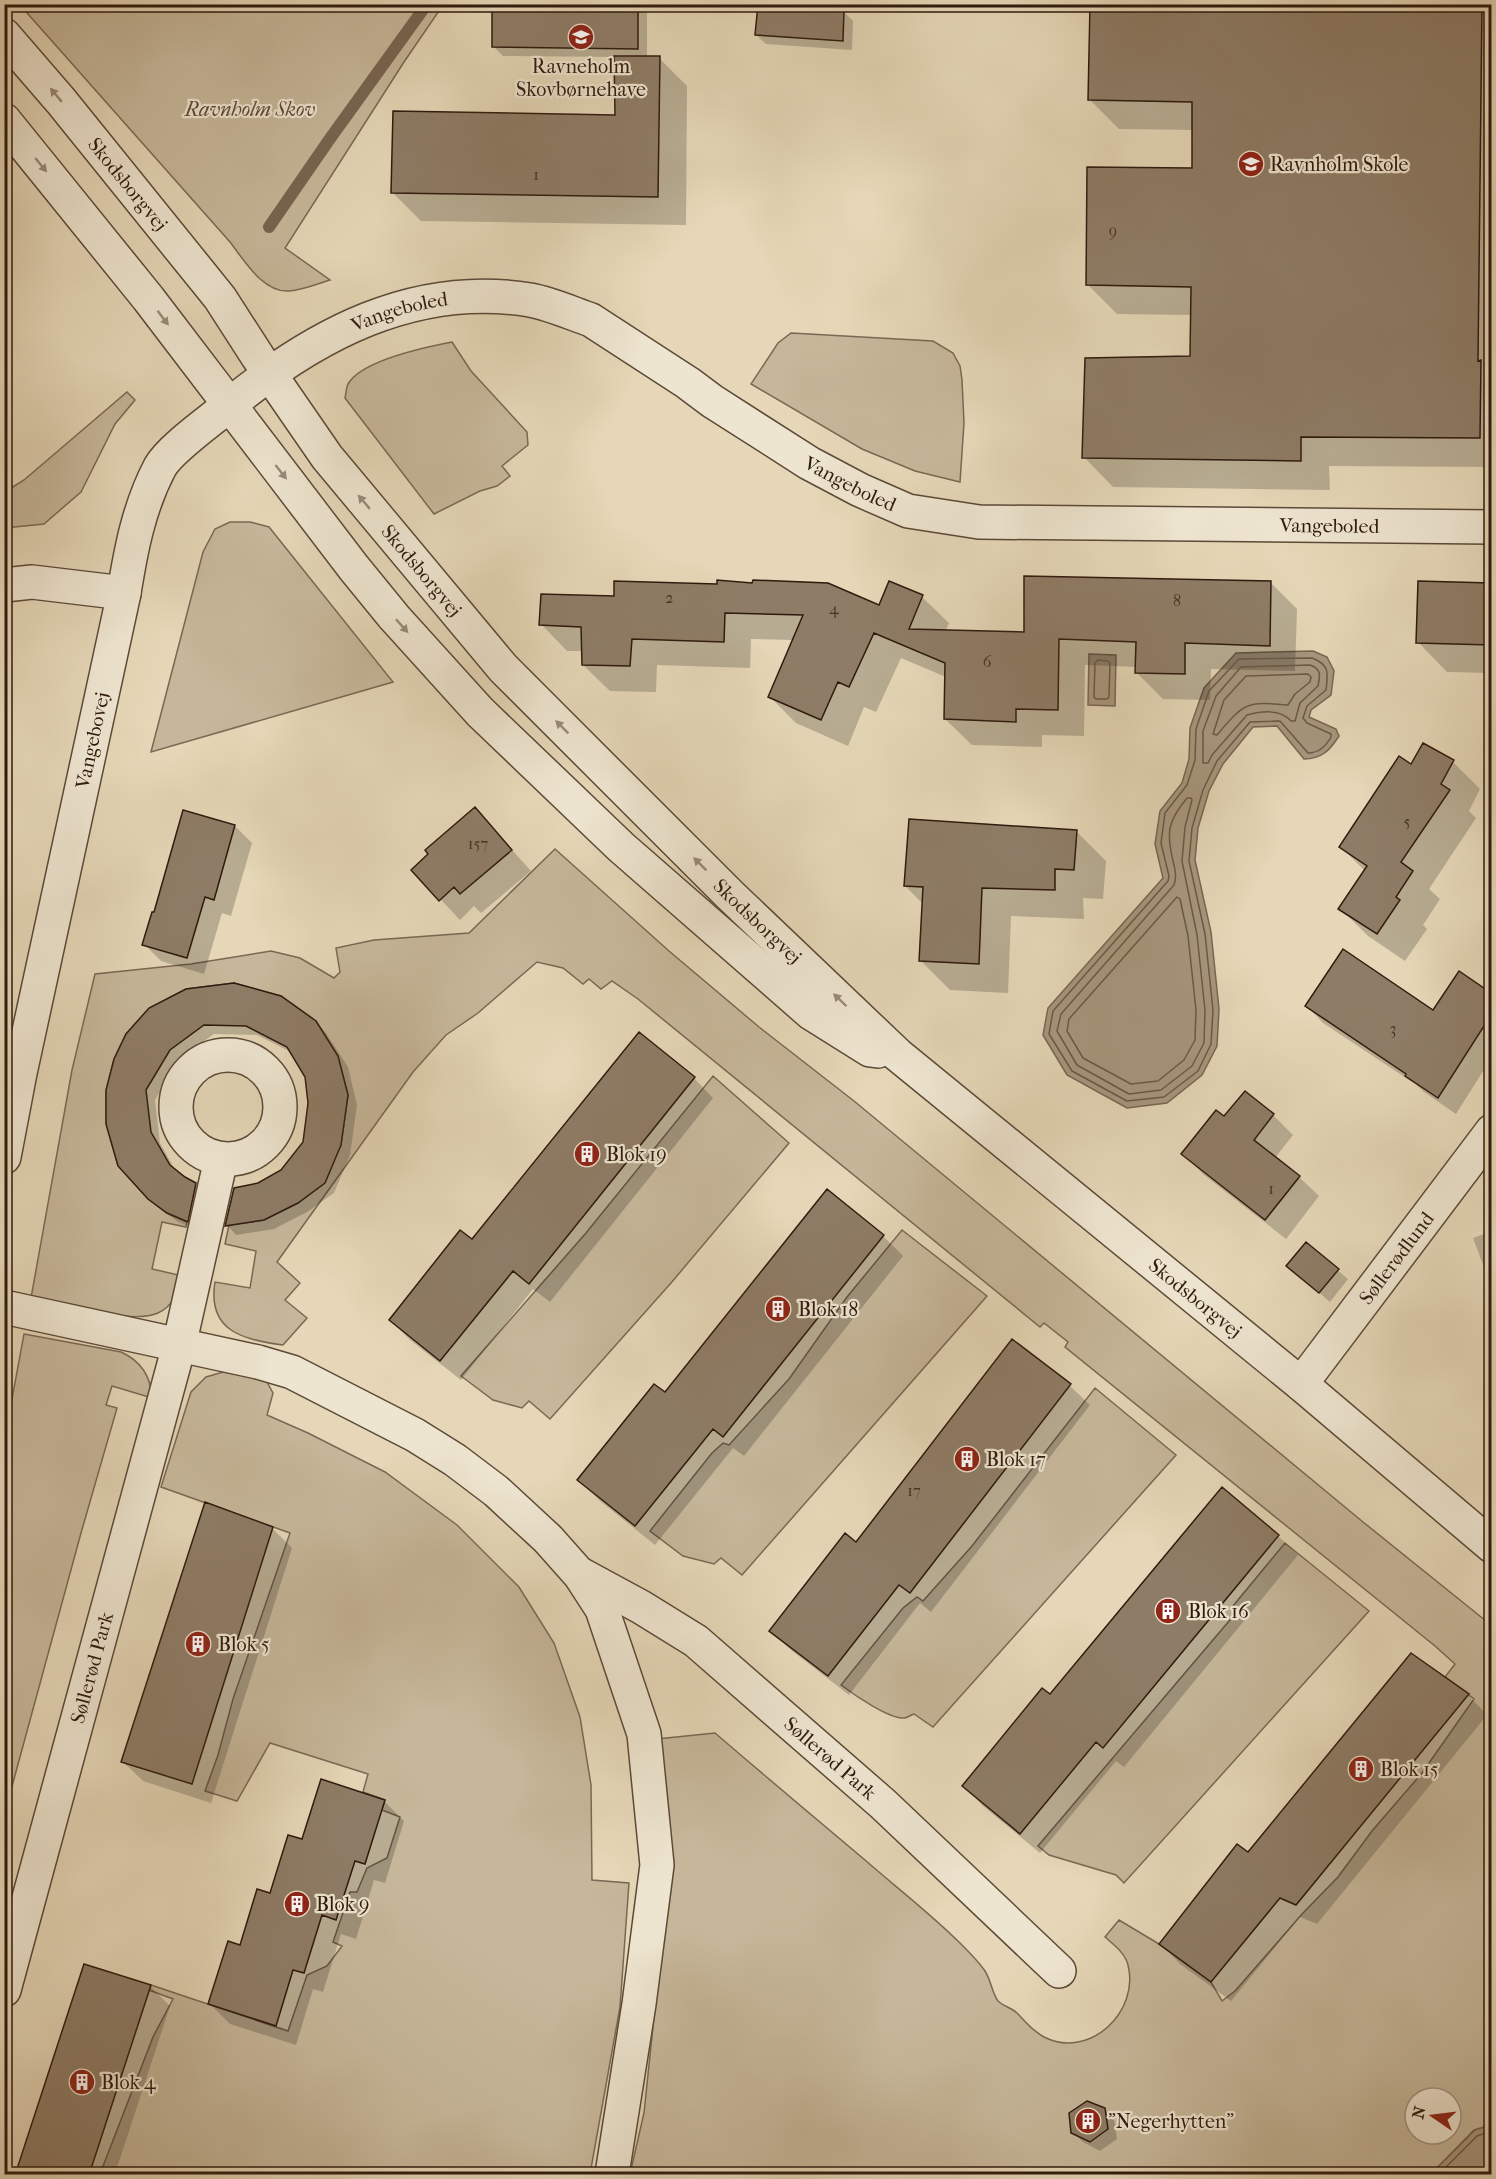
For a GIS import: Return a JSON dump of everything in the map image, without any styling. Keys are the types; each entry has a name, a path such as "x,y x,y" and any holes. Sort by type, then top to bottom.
{"street":[{"name":"Skodsborgvej","path":"4,34 220,298 327,457 502,668 730,895 898,1055 1301,1384 1491,1546"},
{"name":"Skodsborgvej","path":"4,120 148,298 394,617 480,712 621,847 811,1013 870,1050 898,1055"},
{"name":"Vangeboled","path":"269,373 290,359 354,325 399,307 441,298 486,295 532,300 591,320 809,463 860,490 908,511 979,522 1491,527"},
{"name":"Vangebovej","path":"4,1157 20,1073 124,593 133,539 142,509 161,465 269,373"},
{"path":"4,585 32,582 124,593"},
{"name":"Søllerødlund","path":"1301,1384 1491,1131"},
{"name":"Søllerød Park","path":"4,1990 179,1346 221,1159"},
{"name":"Søllerød Park","path":"4,1307 258,1362 292,1372 415,1435 455,1460 496,1491 548,1539 580,1575 602,1609 644,1734 657,1865 639,2004 612,2175"},
{"name":"Søllerød Park","path":"580,1575 641,1607 696,1641 883,1804 1059,1971"}],"green space":[{"name":"Ravnholm Skov","path":"20,5 443,5 285,248 330,280 289,291 271,287 255,274 230,242"},
{"path":"791,333 933,341 953,353 960,366 962,380 964,423 960,482 915,471 862,449 751,384 778,343"},
{"path":"452,342 471,371 527,432 528,445 502,466 510,476 497,486 480,491 434,514 345,398 348,384 366,368 396,356"},
{"path":"127,392 135,400 115,424 81,492 44,524 5,528 5,492 24,480"},
{"path":"230,522 250,522 269,527 393,682 151,752 203,552 215,529"},
{"path":"555,849 669,951 759,1027 854,1101 1491,1625 1491,2125 1474,2130 1463,2141 1463,2086 1403,2086 1403,2146 1458,2146 1431,2174 630,2174 644,2113 667,1892 657,1739 715,1733 950,1933 983,1968 1000,2003 1015,2011 1032,2029 1044,2037 1061,2042 1078,2042 1094,2037 1107,2027 1119,2014 1126,1999 1130,1983 1127,1961 1105,1937 1119,1920 1159,1944 1211,1982 1222,2001 1235,1991 1303,1913 1338,1877 1372,1831 1422,1773 1474,1699 1445,1677 1455,1664 1435,1646 1065,1347 1068,1342 1044,1323 1040,1327 638,999 612,981 601,989 589,979 583,984 563,968 537,962 478,1013 446,1035 413,1072 277,1262 300,1283 285,1300 307,1318 283,1345 242,1336 222,1322 214,1299 215,1282 250,1288 256,1251 225,1244 229,1225 264,1220 298,1203 341,1145 348,1095 338,1056 316,1021 281,996 234,983 186,989 150,1008 126,1034 114,1059 106,1091 106,1124 118,1166 148,1199 167,1213 187,1222 186,1227 162,1222 152,1269 183,1276 177,1292 172,1302 158,1313 131,1317 31,1298 72,1070 95,974 191,964 271,951 300,958 334,978 340,972 336,948 374,940 469,933"},
{"path":"713,1076 789,1143 671,1283 550,1419 529,1401 522,1408 493,1400 461,1376 586,1233"},
{"path":"902,1230 987,1296 742,1575 721,1558 714,1564 683,1556 650,1531 712,1453 723,1443 729,1445 789,1379 847,1297"},
{"path":"24,1334 121,1352 144,1370 150,1383 152,1398 112,1386 106,1405 117,1408 5,1812 4,1442"},
{"path":"223,1372 267,1382 273,1393 267,1415 385,1472 457,1525 519,1587 554,1643 580,1717 591,1785 592,1880 629,1883 620,2007 590,2174 100,2174 153,2037 173,1999 149,1990 151,1985 288,2031 307,1975 327,1966 342,1946 333,1942 350,1892 357,1892 367,1868 387,1858 400,1817 382,1810 385,1800 363,1792 368,1774 270,1743 237,1801 205,1791 218,1755 233,1699 290,1533 161,1487 191,1392 206,1377"},
{"path":"1095,1388 1176,1455 933,1727 914,1714 905,1718 890,1715 841,1685 903,1608 917,1597 923,1601 972,1546"},
{"path":"1285,1543 1369,1611 1124,1883 1116,1875 1049,1855 1038,1846 1235,1614 1233,1606"}],"water":[{"path":"1313,651 1327,657 1334,671 1331,695 1311,710 1309,717 1336,729 1339,736 1325,753 1304,759 1277,726 1253,727 1223,764 1209,791 1198,828 1195,860 1211,932 1219,1009 1217,1046 1202,1075 1167,1103 1127,1108 1067,1075 1043,1035 1048,1008 1163,878 1155,844 1160,811 1182,783 1189,759 1190,728 1204,688 1236,653"},
{"path":"1089,654 1116,655 1115,706 1088,705"},
{"path":"1491,2125 1491,2174 1431,2174 1459,2146 1463,2146 1463,2142 1475,2130"}],"building":[{"path":"492,4 638,4 638,49 492,47"},
{"path":"758,4 794,4 844,9 843,41 755,35"},
{"name":"Ravnholm Skole","path":"1090,4 1482,4 1478,361 1481,360 1480,438 1301,437 1301,461 1082,458 1085,358 1190,356 1191,287 1086,285 1087,167 1192,168 1192,102 1088,100"},
{"path":"614,56 660,56 658,197 391,193 393,111 615,115"},
{"path":"1024,576 1271,581 1270,646 1185,643 1185,674 1135,673 1136,642 1059,639 1058,710 1016,709 1016,722 944,719 945,663 874,633 849,687 838,682 821,720 768,697 803,615 725,613 724,642 632,639 630,666 582,665 581,627 539,625 541,594 614,596 614,581 717,584 717,580 752,583 753,580 828,583 879,605 889,581 923,595 909,629 1024,632"},
{"path":"1418,581 1491,583 1491,645 1416,643"},
{"path":"1423,743 1454,760 1441,784 1450,790 1401,862 1413,871 1396,897 1400,900 1377,934 1338,909 1367,866 1339,847 1399,756 1411,764"},
{"path":"475,807 512,850 460,894 454,887 439,901 411,870 428,854 425,850"},
{"path":"183,810 235,825 214,900 205,897 187,958 142,945 152,912 154,912"},
{"path":"909,819 1077,830 1074,870 1055,869 1055,890 982,888 979,964 919,961 923,887 904,886"},
{"path":"1343,949 1433,1010 1459,971 1491,993 1491,1015 1438,1098 1305,1006"},
{"path":"234,983 281,996 316,1021 338,1056 348,1095 341,1145 325,1183 298,1203 264,1220 225,1226 234,1188 258,1183 281,1170 303,1142 308,1103 305,1077 287,1047 246,1026 204,1025 170,1050 146,1090 151,1132 170,1165 196,1183 188,1222 167,1213 148,1199 118,1166 106,1124 106,1090 114,1059 126,1034 149,1008 186,989"},
{"name":"Blok 19","path":"639,1032 695,1077 529,1284 513,1271 440,1361 389,1320 460,1230 472,1239"},
{"path":"1245,1091 1274,1114 1254,1140 1300,1176 1265,1220 1181,1154 1216,1110 1224,1116"},
{"name":"Blok 18","path":"827,1189 884,1235 723,1437 713,1429 635,1526 577,1480 654,1384 665,1392"},
{"path":"1306,1242 1339,1269 1319,1293 1286,1266"},
{"name":"Blok 17","path":"1012,1339 1071,1384 910,1593 899,1585 828,1676 769,1631 845,1533 856,1542"},
{"name":"Blok 16","path":"1222,1487 1279,1535 1103,1748 1096,1742 1020,1834 962,1786 1042,1688 1050,1694"},
{"name":"Blok 5","path":"205,1502 273,1527 192,1784 121,1762"},
{"name":"Blok 15","path":"1411,1653 1469,1694 1296,1905 1280,1898 1211,1982 1159,1944 1237,1844 1248,1852"},
{"name":"Blok 9","path":"321,1779 385,1800 365,1864 355,1861 336,1920 322,1915 304,1973 293,1970 276,2026 208,2004 228,1941 240,1945 257,1889 270,1893 288,1835 302,1839"},
{"name":"Blok 4","path":"84,1964 151,1985 89,2175 15,2175"},
{"name":"\"Negerhytten\"","path":"1087,2101 1105,2108 1108,2129 1090,2142 1071,2133 1069,2113"}],"waterway":[{"path":"269,227 427,4"}],"place":[{"name":"Ravneholm Skovbørnehave","path":"581,37"},
{"name":"Ravnholm Skole","path":"1251,164"},
{"name":"Blok 19","path":"587,1154"},
{"name":"Blok 18","path":"778,1309"},
{"name":"Blok 17","path":"967,1459"},
{"name":"Blok 16","path":"1168,1611"},
{"name":"Blok 5","path":"198,1644"},
{"name":"Blok 15","path":"1361,1769"},
{"name":"Blok 9","path":"297,1904"},
{"name":"Blok 4","path":"82,2082"},
{"name":"\"Negerhytten\"","path":"1088,2121"}]}
